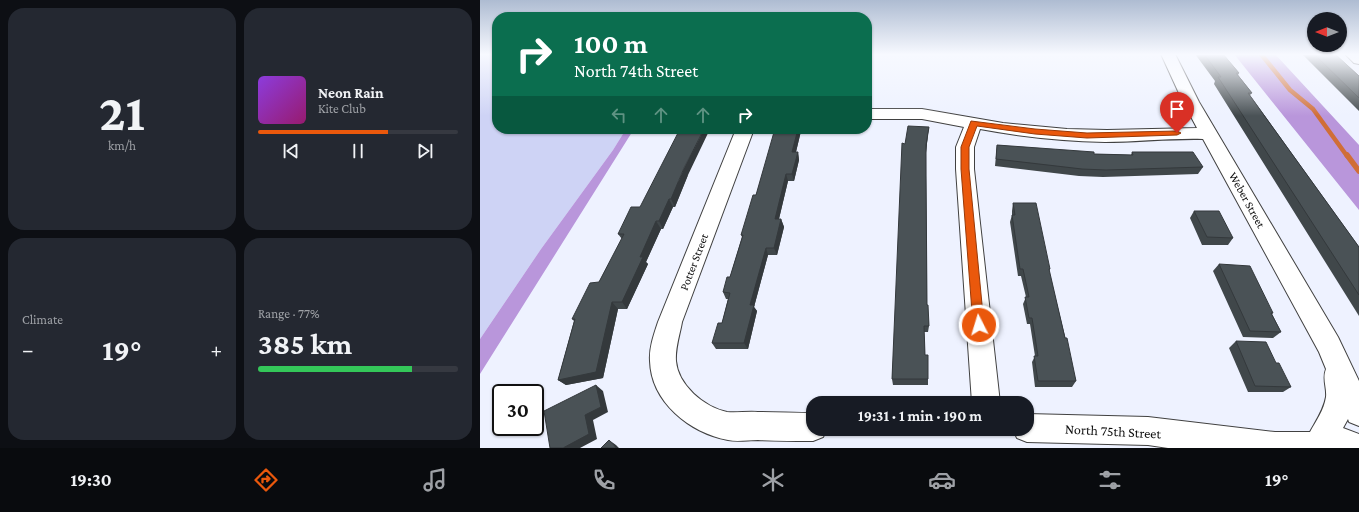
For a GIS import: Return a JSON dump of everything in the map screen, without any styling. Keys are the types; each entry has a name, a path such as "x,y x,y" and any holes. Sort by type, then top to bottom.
{"street":[{"name":"Weber Street","path":"1179,75 1188,96 1329,345 1359,412"},
{"path":"872,114 922,114 1045,133 1087,136 1177,133 1210,134"},
{"path":"974,123 965,147 965,169 985,396"},
{"name":"Potter Street","path":"743,134 670,322 664,347 663,363 669,382 677,396 688,407 711,421 728,426 806,427"},
{"name":"Weber Street","path":"1313,445 1337,412 1340,395 1329,345"},
{"name":"North 75th Street","path":"1034,428 1121,429 1148,431 1211,443 1275,447 1313,445 1332,441 1357,448"}],"shaded area":[{"path":"480,75 492,75 492,134 623,134 613,150 541,249 480,339"},
{"path":"1251,75 1294,75 1359,145 1359,210"},
{"path":"623,134 631,134 480,374 480,339 541,249 613,150"}],"building":[{"path":"1219,75 1238,75 1252,93 1248,93 1359,247 1359,295 1218,77 1221,77"},
{"path":"1335,75 1359,76 1359,98"},
{"path":"908,126 929,127 926,145 926,175 927,305 929,326 924,326 925,355 928,355 928,379 892,379 902,143 905,144"},
{"path":"677,134 701,134 684,168 671,199 669,199 659,221 656,221 640,257 643,257 622,302 612,302 596,372 558,380 575,319 572,319 590,283 599,282 624,234 618,234 631,207 640,207"},
{"path":"773,134 797,134 792,152 798,152 792,174 786,174 775,219 781,219 774,248 766,248 750,305 754,305 744,343 712,343 718,323 722,323 730,293 723,292 727,277 730,277 753,195 756,195"},
{"path":"997,145 1094,152 1094,154 1133,155 1132,152 1193,152 1203,167 1106,170 1082,169 996,159"},
{"path":"1013,203 1036,203 1049,269 1065,338 1067,338 1076,381 1038,381 1034,356 1038,356 1032,318 1029,318 1025,297 1029,297 1023,269 1020,269 1012,215 1015,215"},
{"path":"1194,211 1219,211 1233,238 1207,237"},
{"path":"1219,264 1250,266 1281,332 1250,331"},
{"path":"1236,341 1266,342 1276,363 1279,363 1291,387 1255,386"},
{"path":"596,385 601,407 585,415 589,434 563,448 550,448 544,411"},
{"path":"609,440 616,448 601,448"}],"waterway":[{"path":"1278,75 1290,90 1313,109 1347,156"},
{"path":"1347,155 1359,171"}],"route":[{"path":"979,325 965,169 965,147 974,123 1035,132 1087,136 1124,136 1177,133"}]}
